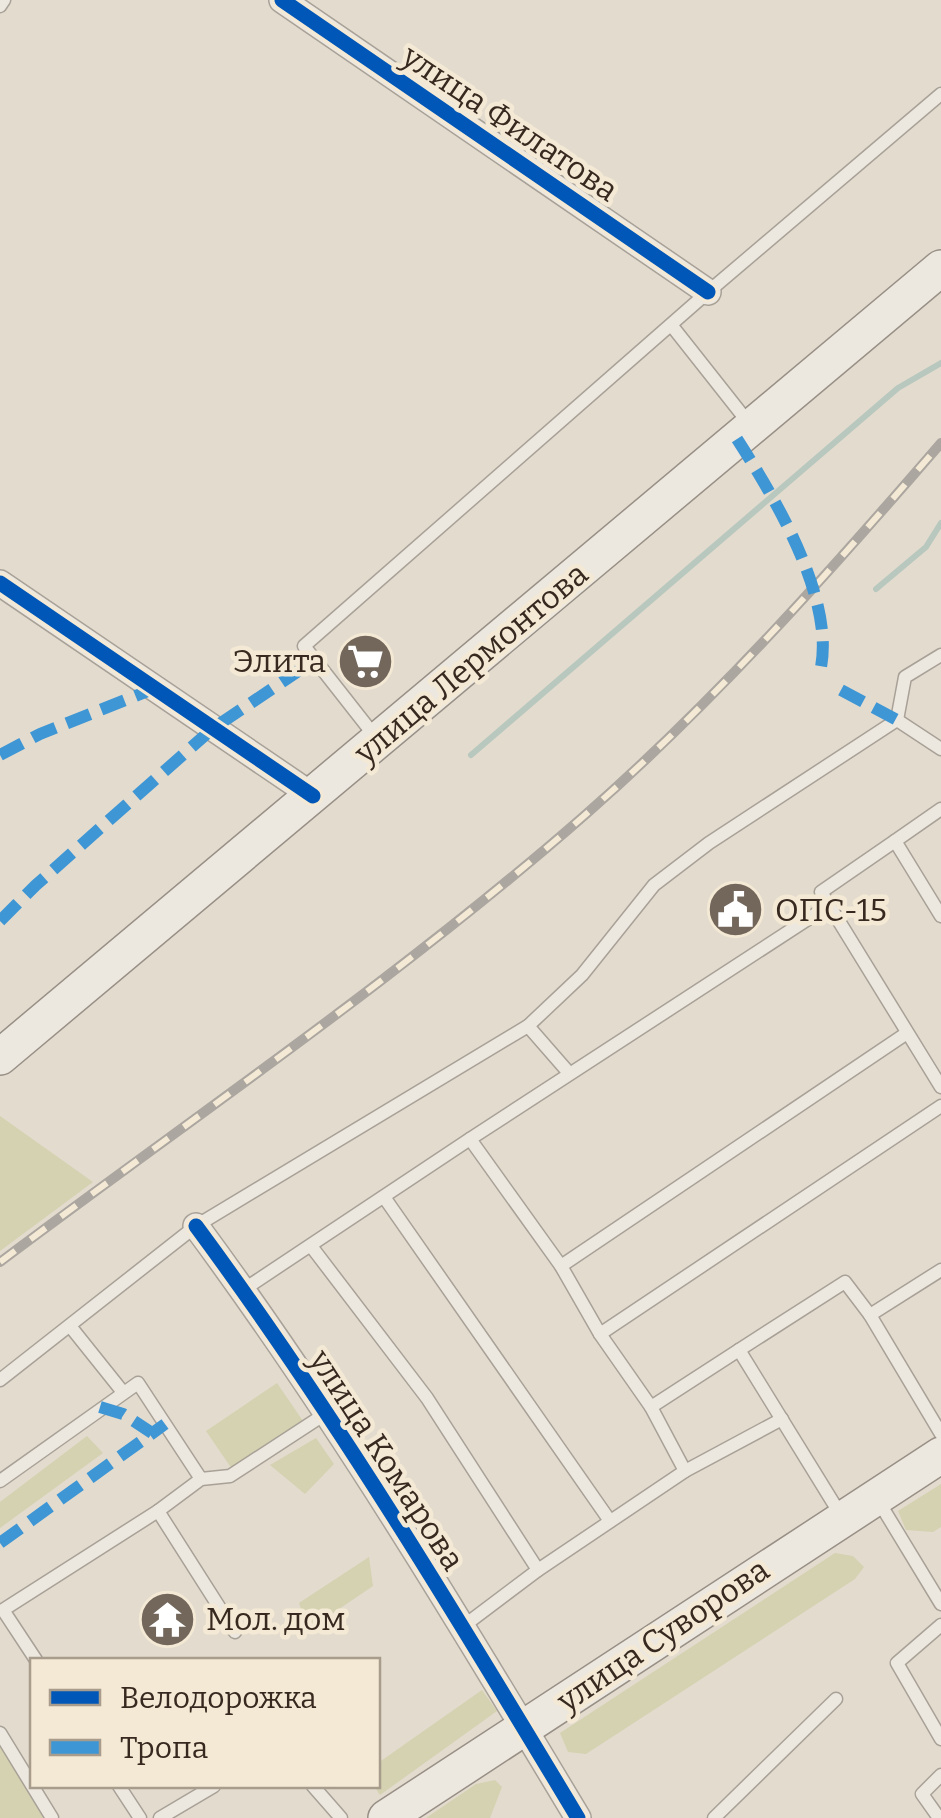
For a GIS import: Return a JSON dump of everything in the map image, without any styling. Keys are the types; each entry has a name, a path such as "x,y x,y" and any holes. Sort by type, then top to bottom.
{"main road":[{"name":"улица Лермонтова","path":"1,1054 941,268"},
{"name":"улица Суворова","path":"386,1818 941,1454"}],"street":[{"name":"улица Филатова","path":"282,0 708,292"},
{"path":"0,583 313,796"},
{"name":"улица Комарова","path":"196,1226 326,1414 578,1818"}],"lane":[{"path":"378,741 304,646 941,94"},
{"path":"672,326 752,427"},
{"path":"0,1380 196,1226 528,1026 582,975 654,885 709,842 897,720 905,678 941,655"},
{"path":"897,720 941,749"},
{"path":"941,809 821,892 941,1087"},
{"path":"895,841 941,916"},
{"path":"243,1290 828,906"},
{"path":"528,1026 569,1073"},
{"path":"561,1266 907,1033"},
{"path":"600,1334 941,1106"},
{"path":"470,1139 561,1266 600,1334 651,1406 685,1471"},
{"path":"384,1197 610,1521"},
{"path":"311,1246 427,1398 538,1570"},
{"path":"870,1315 941,1270"},
{"path":"651,1406 846,1282 941,1434"},
{"path":"70,1326 122,1391"},
{"path":"739,1350 842,1517"},
{"path":"0,1481 138,1383 201,1479"},
{"path":"35,1658 1,1610 158,1511 201,1479 230,1476 326,1414"},
{"path":"461,1628 538,1570 685,1471 782,1420"},
{"path":"875,1495 941,1604"},
{"path":"158,1511 235,1632"},
{"path":"941,1625 897,1663 941,1739"},
{"path":"714,1818 836,1699"},
{"path":"0,1733 30,1782"},
{"path":"938,1818 922,1794 941,1775"},
{"path":"34,1788 52,1818"},
{"path":"119,1788 140,1818"},
{"path":"160,1818 211,1788"},
{"path":"314,1788 341,1818"}],"shaded area":[{"path":"0,1116 93,1182 0,1251"},
{"path":"277,1383 303,1421 232,1469 206,1431"},
{"path":"87,1436 103,1453 0,1528 0,1502"},
{"path":"316,1438 334,1464 305,1494 270,1465"},
{"path":"941,1484 941,1527 933,1532 906,1530 898,1511"},
{"path":"835,1553 853,1556 864,1567 855,1579 586,1754 568,1752 560,1733"},
{"path":"369,1557 373,1586 308,1630 299,1603"},
{"path":"482,1690 497,1711 380,1795 375,1788 380,1788 380,1762"},
{"path":"0,1744 48,1814 42,1818 0,1818"},
{"path":"495,1780 502,1787 490,1818 426,1818 476,1784"}],"waterway":[{"path":"471,755 898,388 941,363"},
{"path":"876,589 926,547 941,523"}],"railway":[{"path":"0,1262 370,989 585,815 769,635 941,443"}],"marked path":[{"path":"737,439 784,519 810,580 823,640 821,667"},
{"path":"0,921 212,729 315,660"},
{"path":"0,755 40,734 153,689"},
{"path":"841,690 897,720"},
{"path":"100,1407 123,1414 152,1433"},
{"path":"0,1543 165,1424"}],"cycle path":[{"path":"282,0 708,292"},
{"path":"0,583 313,796"},
{"path":"196,1226 346,1443 578,1818"}],"place":[{"name":"Элита","path":"365,661"},
{"name":"ОПС-15","path":"736,910"},
{"name":"Мол. дом","path":"167,1619"}]}
